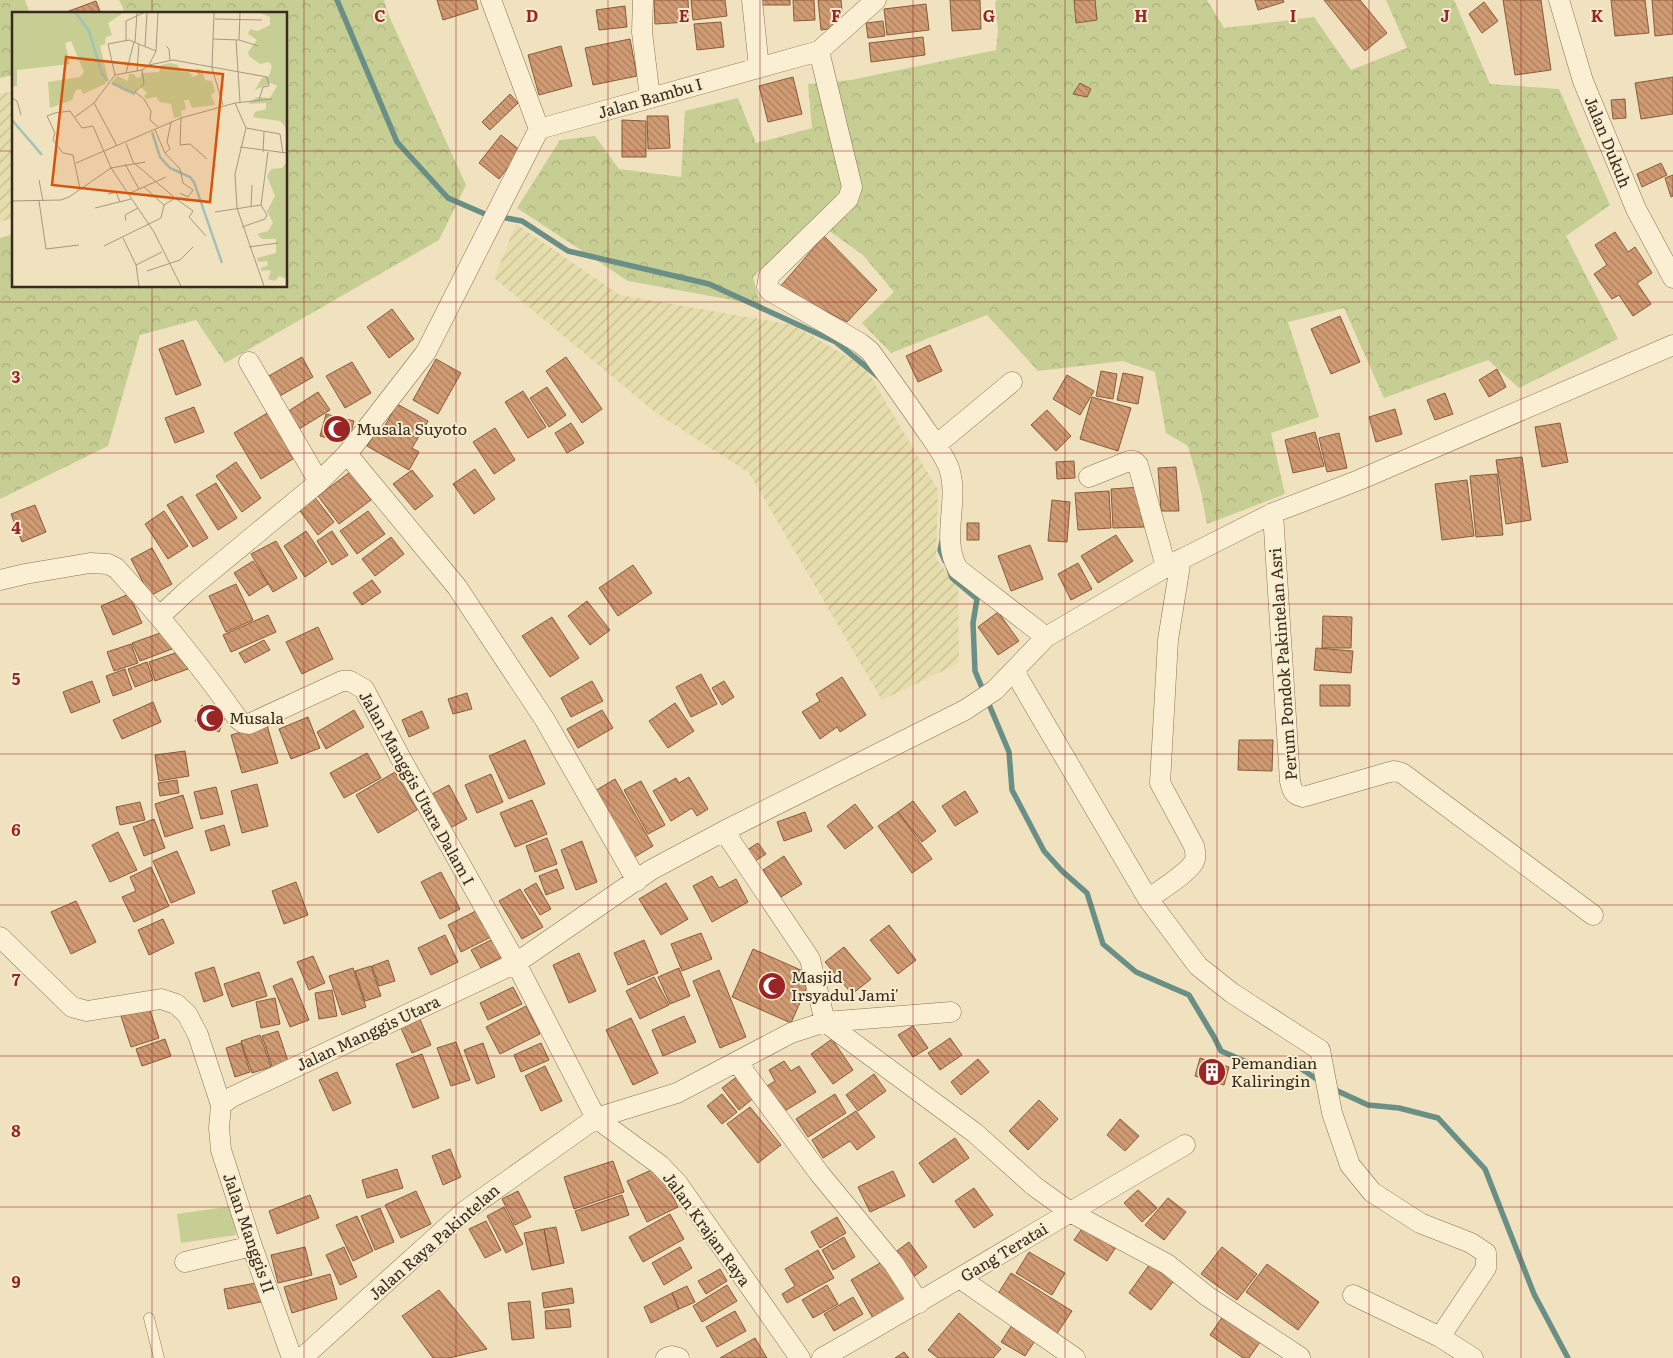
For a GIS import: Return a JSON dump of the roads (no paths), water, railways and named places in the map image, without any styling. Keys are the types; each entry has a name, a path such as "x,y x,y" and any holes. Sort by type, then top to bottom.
{"street":[{"path":"160,616 187,591 319,482 347,454 426,352 540,129 491,0"},
{"path":"643,0 642,32 650,98"},
{"path":"752,0 759,68"},
{"name":"Jalan Bambu I","path":"540,129 819,51 876,0"},
{"name":"Jalan Dukuh","path":"1559,0 1583,81 1636,209 1673,278"},
{"path":"819,51 852,187 851,192 848,199 769,276 767,287 770,291 870,351 936,445 949,469 952,496 950,549 952,560 958,569 1046,637"},
{"name":"Jalan Manggis Utara","path":"221,1105 232,1097 516,963 651,870 724,831 965,710 995,690 1046,637 1174,563 1273,513 1359,480 1673,345"},
{"path":"249,362 319,482"},
{"path":"936,445 1012,382"},
{"path":"347,454 457,587 545,720 636,881"},
{"path":"1089,477 1129,461 1134,461 1138,465 1174,563 1160,783 1194,846 1196,854 1194,862 1148,899"},
{"name":"Perum Pondok Pakintelan Asri","path":"1273,513 1290,781 1293,792 1297,796 1303,797 1394,771 1402,773 1593,915"},
{"name":"Jalan Manggis Utara Dalam I","path":"0,580 90,563 108,564 116,568 160,616 238,720 243,723 249,724 342,682 350,681 364,688 400,757 516,963"},
{"path":"1014,670 1148,899 1198,966 1232,993 1320,1050 1339,1135 1350,1165 1372,1192 1420,1223 1471,1244 1486,1253 1486,1268 1440,1337"},
{"path":"724,831 810,959 825,1022 975,1133 1034,1186 1070,1212 1167,1264 1207,1296 1300,1358"},
{"path":"0,937 72,1007 87,1011 161,999 176,1004 187,1014 198,1035 221,1105"},
{"path":"516,963 596,1118"},
{"name":"Jalan Raya Pakintelan","path":"302,1358 465,1211 596,1118 677,1093 791,1032 825,1022 951,1012"},
{"path":"736,1062 819,1173 894,1264 919,1304"},
{"name":"Jalan Manggis II","path":"221,1105 219,1128 221,1150 252,1246 292,1358"},
{"name":"Jalan Krajan Raya","path":"596,1118 660,1165 678,1184 800,1358"},
{"name":"Gang Teratai","path":"822,1358 919,1304 1185,1145"},
{"path":"185,1262 252,1246"},
{"path":"961,1279 1075,1358"},
{"path":"1353,1295 1440,1337 1473,1358"},
{"path":"666,1358 672,1356 679,1358"}],"lane":[{"path":"149,1318 159,1358"}],"waterway":[{"path":"337,0 397,142 448,198 485,214 522,221 568,251 709,284 836,342 880,378"},
{"path":"942,541 940,550 945,561"},
{"path":"949,569 952,578 977,599 973,623 975,671 1009,752 1012,790 1044,851 1062,871 1087,893 1103,944 1136,972 1189,995 1221,1051 1249,1063 1297,1066 1321,1082"},
{"path":"1331,1088 1368,1105 1399,1108 1438,1118 1485,1169 1534,1294 1568,1358"}],"place":[{"name":"Musala Suyoto","path":"337,429"},
{"name":"Musala","path":"210,718"},
{"name":"Masjid Irsyadul Jami'","path":"772,986"},
{"name":"Pemandian Kaliringin","path":"1212,1072"}]}
